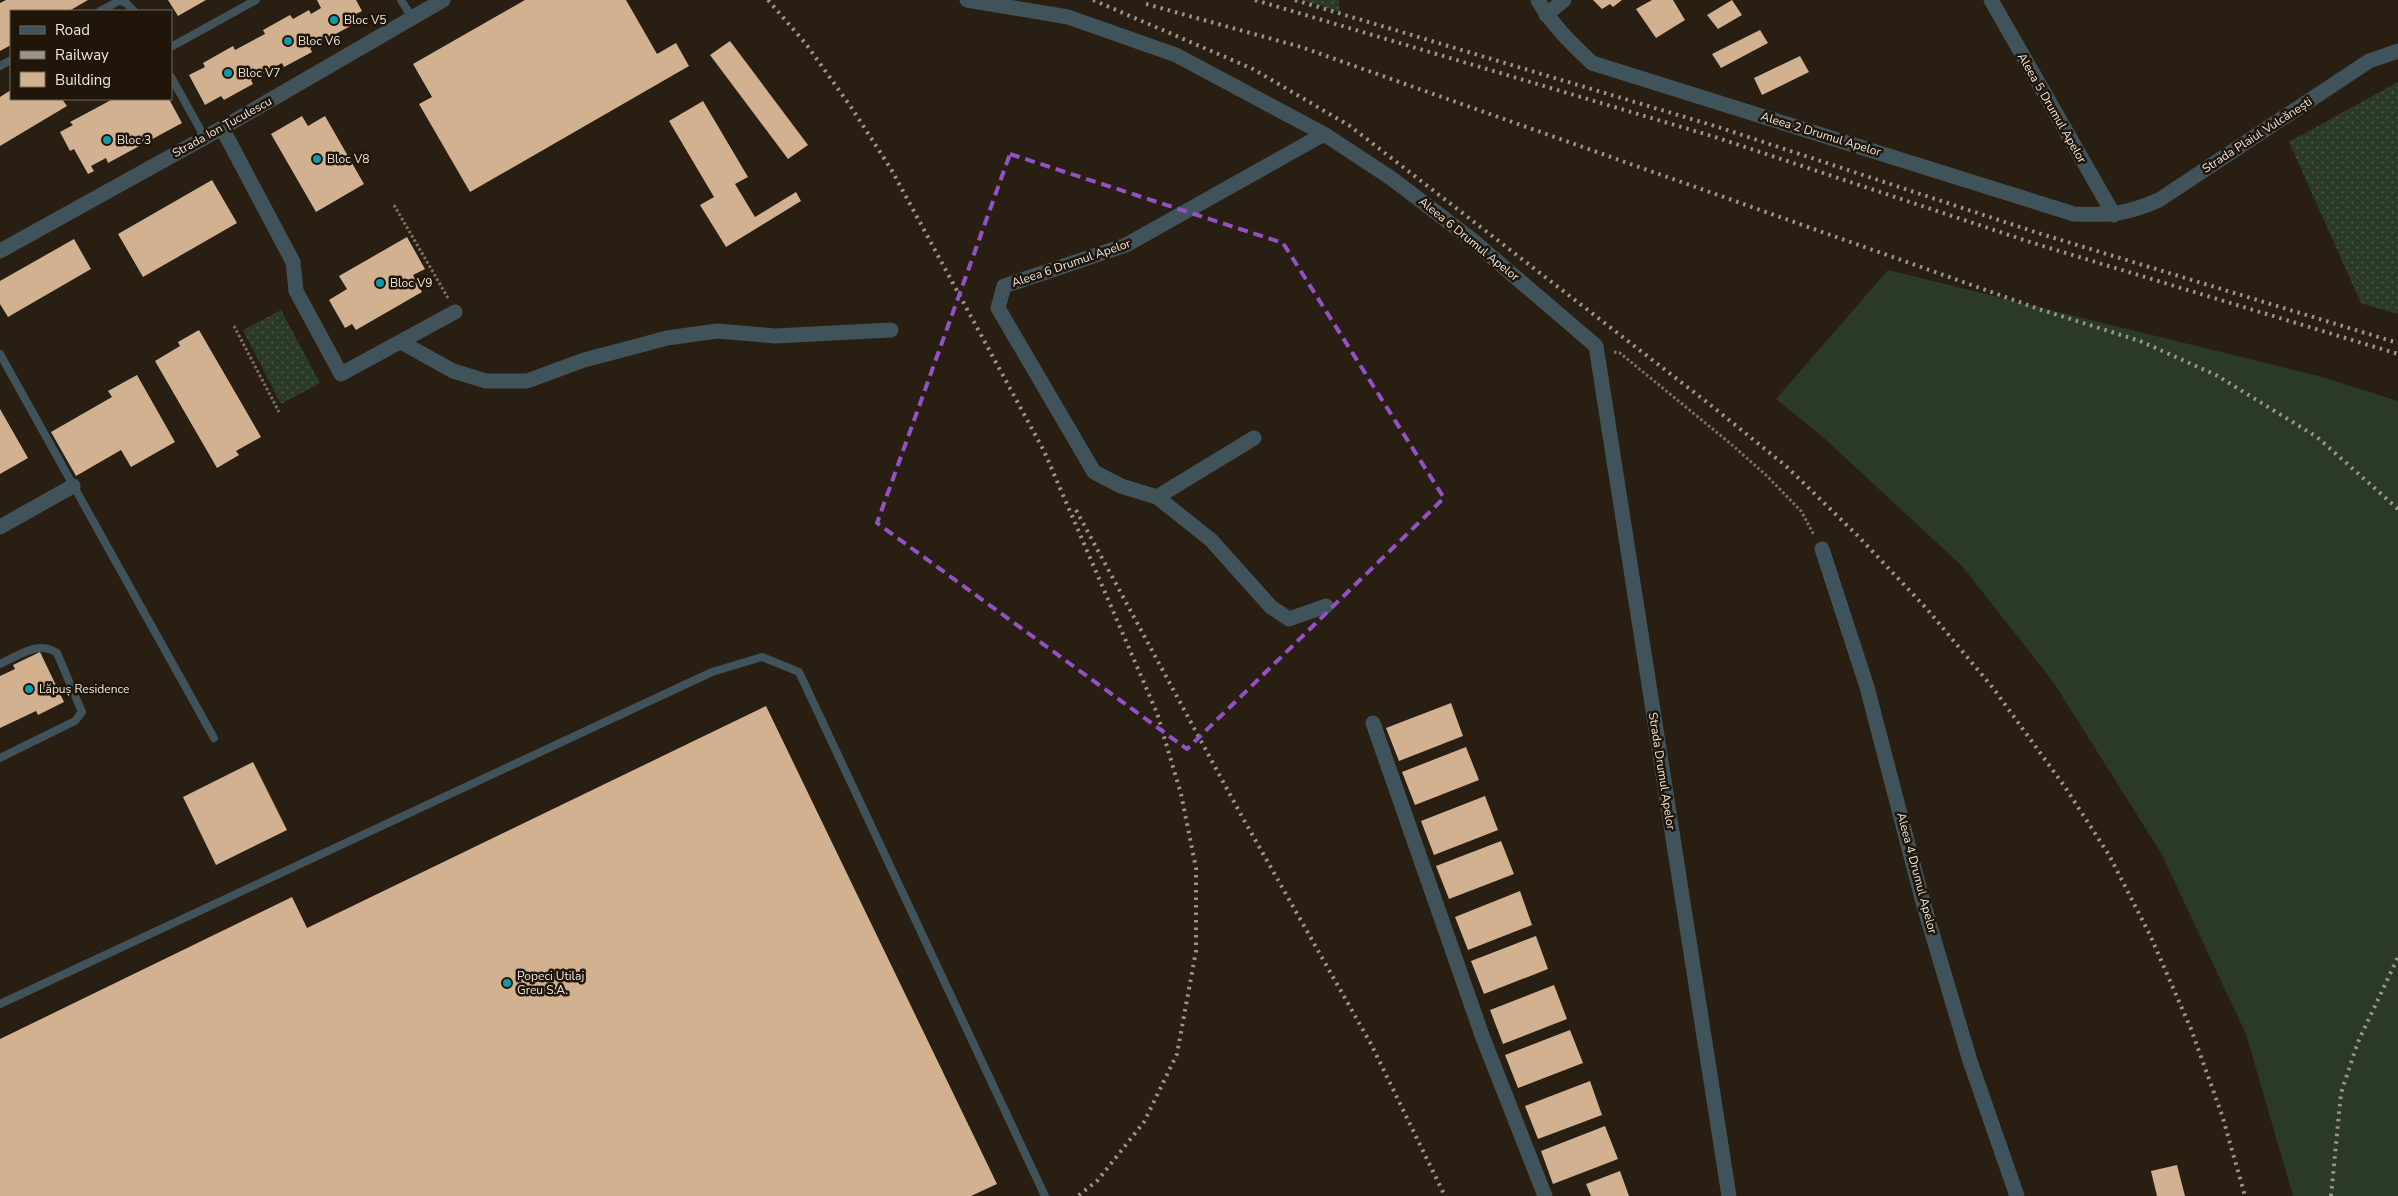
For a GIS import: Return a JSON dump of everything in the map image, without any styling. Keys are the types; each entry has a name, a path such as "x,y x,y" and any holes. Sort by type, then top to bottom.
{"street":[{"name":"Strada Ion Țuculescu","path":"0,251 204,136 222,128 443,0"},
{"path":"967,0 1068,17 1168,52 1324,134"},
{"path":"1538,0 1546,15 1564,0"},
{"name":"Aleea 5 Drumul Apelor","path":"1990,0 2114,215"},
{"name":"Aleea 2 Drumul Apelor","path":"1546,15 1564,37 1592,63 2074,214 2114,215"},
{"name":"Strada Plaiul Vulcănești","path":"2114,215 2136,210 2159,200 2369,61 2398,51"},
{"path":"222,128 293,262 296,291 341,374 455,312"},
{"name":"Aleea 6 Drumul Apelor","path":"1326,606 1289,619 1271,607 1211,540 1157,497 1121,486 1094,472 998,308 1004,286 1126,245 1324,134 1391,178 1471,239 1596,346"},
{"path":"401,342 453,372 486,381 527,380 584,360 667,338 717,331 775,336 891,330"},
{"name":"Strada Drumul Apelor","path":"1596,346 1728,1196"},
{"path":"1157,497 1254,438"},
{"path":"0,527 73,486"},
{"name":"Aleea 4 Drumul Apelor","path":"1822,549 1867,687 1924,906 1970,1061 2018,1196"},
{"path":"1373,723 1483,1038 1545,1196"}],"lane":[{"path":"172,47 256,0"},
{"path":"401,0 413,19"},
{"path":"102,10 119,1 126,3 133,10"},
{"path":"172,80 204,136"},
{"path":"0,354 214,738"},
{"path":"0,664 32,649 42,647 51,649 57,653 82,712 75,721 0,758"},
{"path":"0,1004 712,672 762,657 799,672 1046,1196"}],"path":[{"path":"394,205 455,312"},
{"path":"234,326 279,412"},
{"path":"1596,346 1620,354 1738,450 1801,511 1822,549"}],"highlighted area":[{"path":"1010,154 1283,243 1444,498 1187,749 877,523"}],"green space":[{"path":"1303,0 1339,0 1340,12"},
{"path":"2398,82 2398,314 2361,303 2289,142"},
{"path":"1888,270 2319,376 2398,401 2398,1196 2293,1196 2246,1034 2161,853 2054,683 1962,566 1824,438 1776,399"},
{"path":"281,310 320,383 281,404 243,330"}],"building":[{"path":"6,0 88,0 71,10 10,10 10,46 0,51 0,3"},
{"path":"168,0 206,0 178,16"},
{"path":"317,0 356,0 362,11 352,16 356,23 310,48 312,52 284,67 282,63 251,80 253,84 224,100 221,96 205,105 189,75 205,67 203,63 233,46 235,50 265,34 263,30 290,15 293,19 309,10 311,14 321,8"},
{"path":"525,0 626,0 657,54 676,43 689,66 470,192 419,104 432,97 413,64"},
{"path":"1593,0 1622,0 1613,7 1610,4 1602,9"},
{"path":"1652,0 1673,0 1685,20 1656,38 1636,9"},
{"path":"1732,0 1742,15 1718,29 1707,15"},
{"path":"1760,30 1768,43 1721,68 1712,54"},
{"path":"730,41 808,145 788,159 710,55"},
{"path":"1800,56 1809,72 1762,95 1754,78"},
{"path":"10,91 10,100 63,100 67,106 0,146 0,97"},
{"name":"Bloc 3","path":"111,100 170,100 182,123 108,163 106,158 91,166 94,171 88,174 74,149 70,151 60,132 73,125 70,122"},
{"path":"703,101 748,177 735,184 755,217 796,192 801,201 726,247 700,205 714,197 669,121"},
{"name":"Bloc V8","path":"302,116 308,126 325,116 364,184 316,212 271,134"},
{"path":"212,180 237,223 143,277 118,234"},
{"name":"Bloc V9","path":"407,237 425,269 413,275 422,292 356,330 352,324 345,328 329,300 347,289 339,276"},
{"path":"74,239 91,269 8,317 0,304 0,281"},
{"path":"199,330 261,437 236,451 239,455 217,468 155,361 180,346 178,342"},
{"path":"137,375 175,442 131,467 121,450 76,476 51,432 112,397 108,391"},
{"path":"0,409 28,458 0,474"},
{"name":"Lăpuș Residence","path":"40,652 64,702 38,715 36,711 0,728 0,676 15,669 13,665"},
{"path":"1451,703 1463,736 1399,761 1386,728"},
{"name":"Popeci Utilaj Greu S.A.","path":"766,706 997,1184 971,1196 0,1196 0,1039 292,897 307,928"},
{"path":"1466,747 1479,780 1415,805 1402,772"},
{"path":"253,762 287,830 216,865 183,797"},
{"path":"1485,796 1498,830 1434,855 1421,821"},
{"path":"1501,841 1514,874 1449,899 1436,866"},
{"path":"1520,891 1532,925 1468,950 1455,917"},
{"path":"1536,936 1548,969 1484,994 1471,961"},
{"path":"1554,985 1567,1019 1503,1044 1490,1010"},
{"path":"1570,1030 1583,1063 1518,1088 1505,1055"},
{"path":"1590,1081 1602,1115 1538,1139 1525,1106"},
{"path":"1605,1126 1618,1159 1553,1184 1541,1151"},
{"path":"2177,1165 2185,1196 2157,1196 2151,1171"},
{"path":"1620,1171 1629,1196 1591,1196 1586,1184"}],"railway":[{"path":"768,0 806,44 851,107 891,169 1044,451 1157,713 1181,794 1196,868 1196,951 1177,1054 1144,1122 1098,1180 1078,1196"},
{"path":"1093,0 1253,69 1350,126 1708,403 1786,466 1858,536 1927,609 1993,688 2065,787 2109,855 2150,935 2191,1029 2222,1115 2245,1196"},
{"path":"1255,0 1715,137 2033,243 2398,354"},
{"path":"1295,0 1718,127 2038,233 2398,343"},
{"path":"1146,4 1301,47 2042,310 2140,341 2216,375 2317,437 2398,509"},
{"path":"1076,510 1240,813 1371,1044 1445,1196"},
{"path":"2331,1196 2341,1093 2358,1042 2398,957"}],"place":[{"name":"Bloc V5","path":"334,20"},
{"name":"Bloc V6","path":"288,41"},
{"name":"Bloc V7","path":"228,73"},
{"name":"Bloc 3","path":"107,140"},
{"name":"Bloc V8","path":"317,159"},
{"name":"Bloc V9","path":"380,283"},
{"name":"Lăpuș Residence","path":"29,689"},
{"name":"Popeci Utilaj Greu S.A.","path":"507,983"}]}
